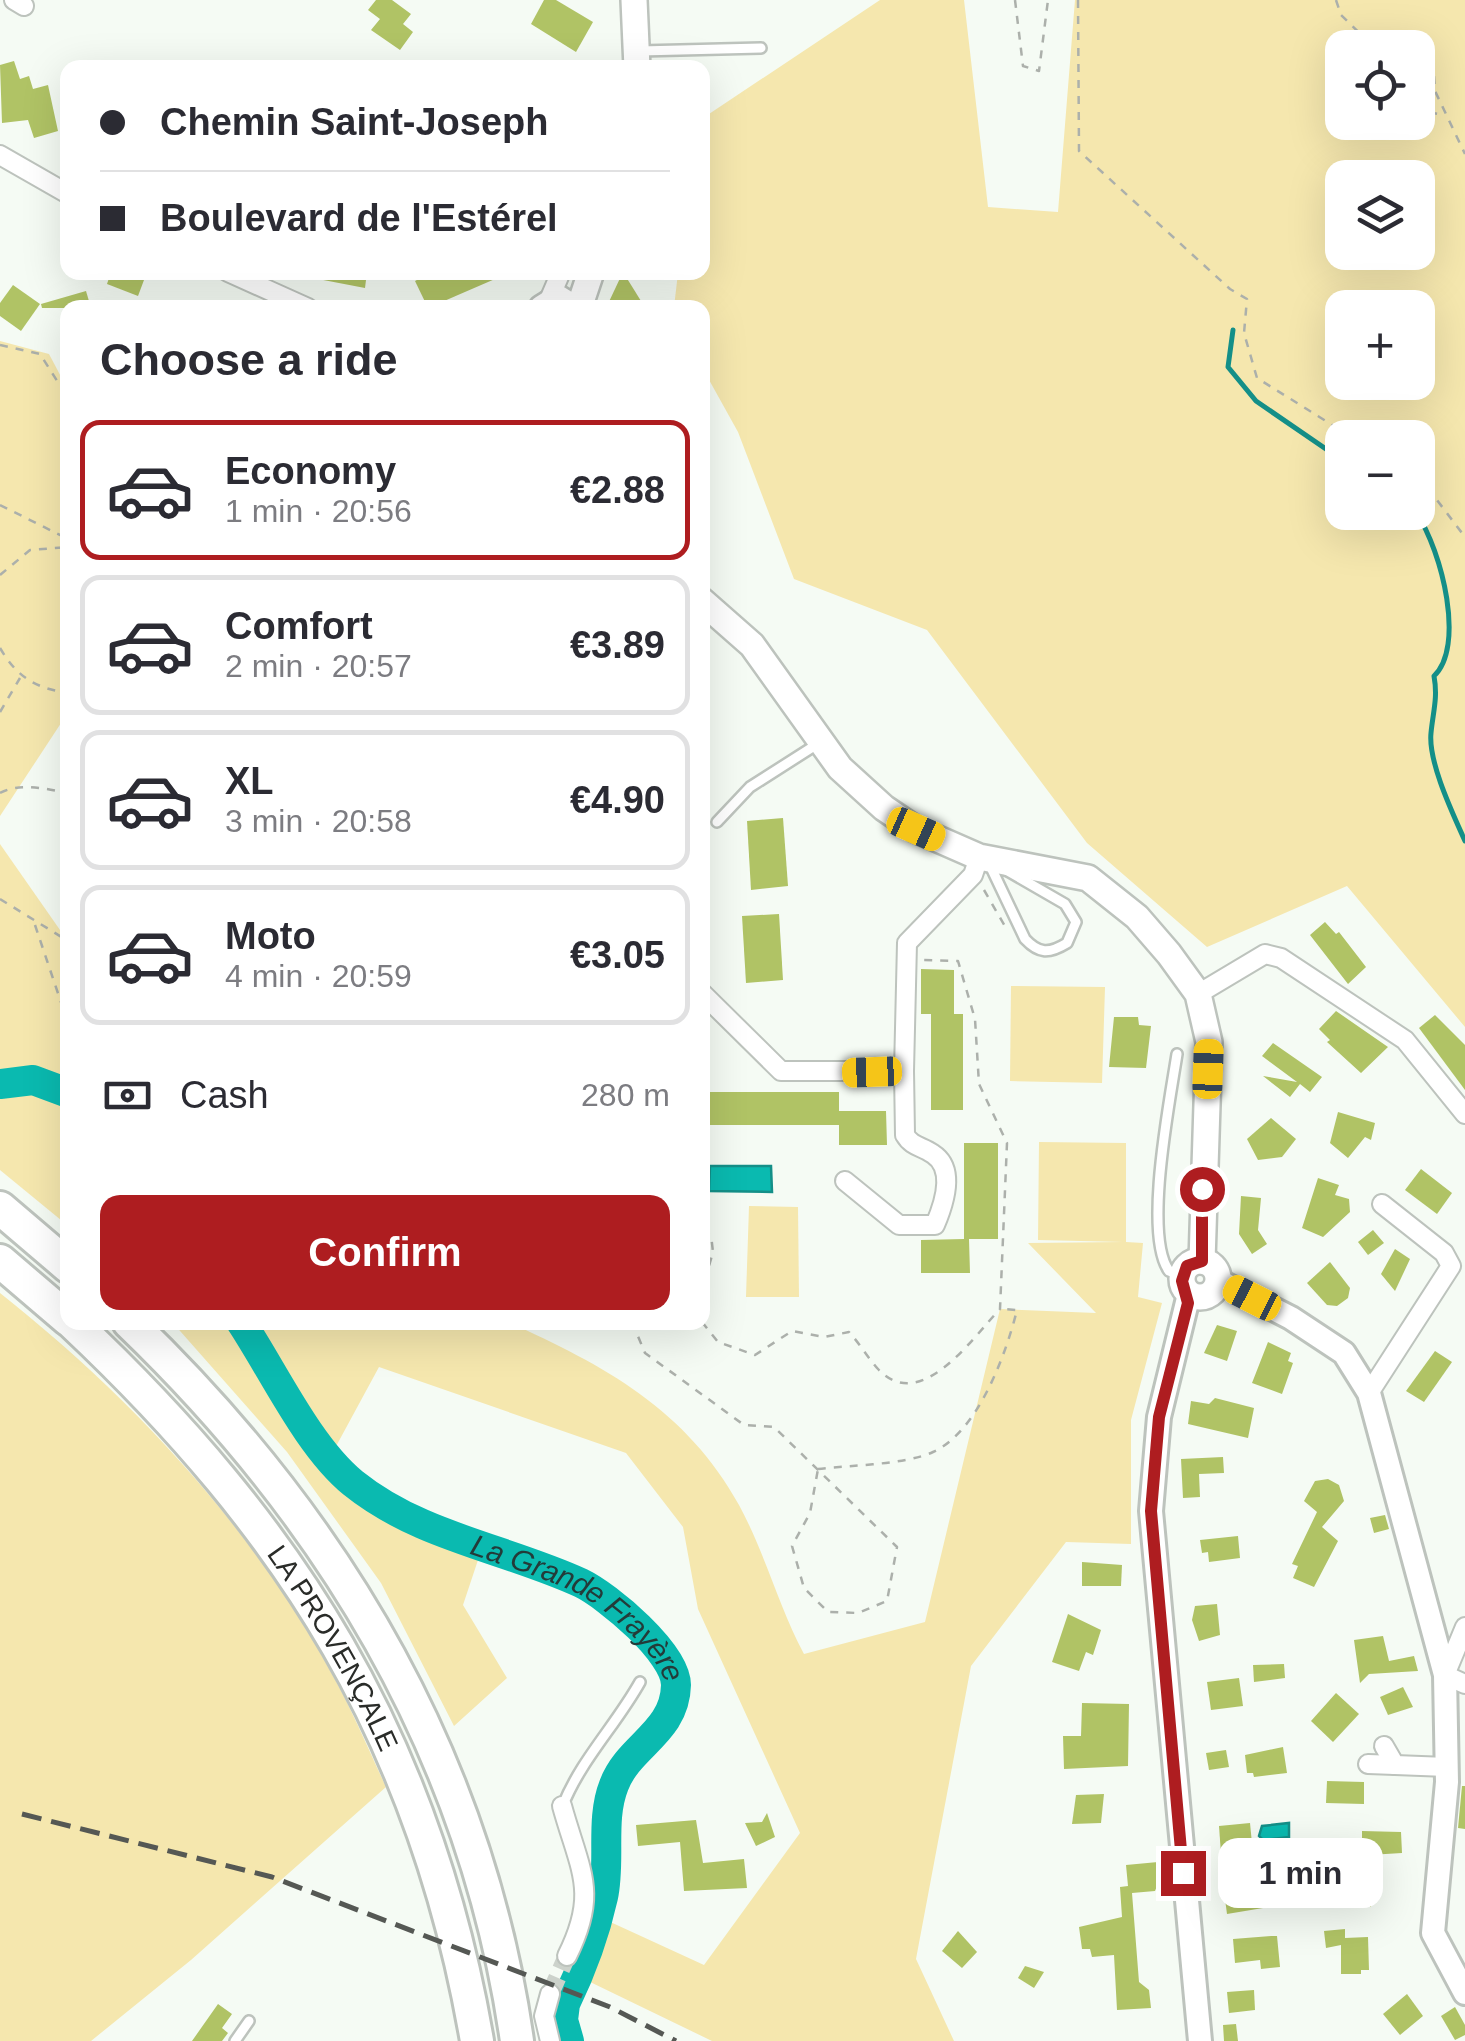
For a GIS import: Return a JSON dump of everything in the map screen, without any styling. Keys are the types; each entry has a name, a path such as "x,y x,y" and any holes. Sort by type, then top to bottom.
{"highway":[{"path":"0,1208 60,1259"},
{"name":"LA PROVENÇALE","path":"0,1260 60,1312"},
{"name":"LA PROVENÇALE","path":"79,1330 180,1429 240,1498 334,1636 372,1704 434,1856 452,1918 477,2041"},
{"name":"LA PROVENÇALE","path":"136,1330 273,1476 326,1548 408,1688 466,1831 491,1913 517,2041"}],"main road":[{"path":"634,0 637,60"},
{"path":"565,300 584,280"},
{"path":"710,608 752,645 840,768 884,808 916,829 983,858 1063,870 1088,878 1137,918 1198,994 1209,1042 1198,1278"}],"street":[{"path":"0,155 60,189"},
{"path":"241,280 275,300"},
{"path":"844,1181 899,1225 935,1224 944,1204 946,1175 936,1155 910,1143 905,1135 904,961 907,942 973,875 983,858"},
{"path":"1198,994 1264,954 1281,958 1405,1040 1465,1114"},
{"path":"710,1001 781,1072 904,1071"},
{"path":"1369,1393 1452,1266 1444,1253 1382,1204"},
{"path":"1200,2041 1151,1511 1159,1417 1198,1278 1291,1318 1344,1353 1369,1393 1455,1680"},
{"path":"1465,1627 1455,1680 1453,1779 1433,1933 1465,1993"},
{"path":"1384,1746 1395,1765"},
{"path":"1368,1764 1395,1765 1453,1779"},
{"path":"562,1806 588,1898 582,1927 568,1956"},
{"path":"550,1994 544,2016 550,2041"}],"lane":[{"path":"637,60 761,48"},
{"path":"717,822 750,787 821,742"},
{"path":"983,858 1064,904 1076,922 1066,944 1046,952 1034,949 983,858"},
{"path":"1177,1054 1160,1171 1163,1262 1198,1278"},
{"path":"1151,1511 1159,1515 1210,2041"},
{"path":"562,1806 575,1775 618,1722 640,1682"},
{"path":"235,2041 249,2021"}],"path":[{"path":"1015,0 1023,66 1039,72 1048,0"},
{"path":"1078,0 1080,151 1230,289 1247,299 1244,333 1257,378 1325,420"},
{"path":"1336,0 1341,15 1356,30"},
{"path":"1435,80 1445,115 1465,154"},
{"path":"1435,113 1445,115"},
{"path":"0,345 40,354 60,385"},
{"path":"1435,497 1465,537"},
{"path":"0,505 60,534"},
{"path":"0,575 30,550 60,548"},
{"path":"0,648 21,676 37,688 60,692"},
{"path":"0,712 21,676"},
{"path":"0,792 35,787 60,791"},
{"path":"0,899 60,938"},
{"path":"35,925 60,998"},
{"path":"708,1330 718,1342 756,1355 792,1331 824,1337 849,1332 877,1368 911,1385 934,1376 1000,1309 1007,1143 980,1084 975,1019 958,961 904,961"},
{"path":"710,1235 710,1262"},
{"path":"818,1469 934,1452 971,1419 1007,1352 1017,1310 1000,1309"},
{"path":"635,1330 645,1353 744,1425 774,1427 818,1469 897,1547 887,1601 858,1612 828,1612 804,1588 792,1546 810,1513 818,1469"}],"shaded area":[{"path":"880,0 964,0 988,207 1058,212 1075,0 1465,0 1465,1027 1347,886 1207,947 1087,843 927,630 794,579 738,432 710,382 710,300 675,300 677,280 710,280 710,113"},
{"path":"0,341 49,354 60,375 60,725 0,816"},
{"path":"0,844 60,930 60,1219 0,1170"},
{"path":"1011,986 1105,987 1102,1083 1010,1081"},
{"path":"1039,1142 1126,1143 1126,1242 1143,1243 1138,1297 1162,1303 1131,1420 1131,1544 1066,1542 971,1666 916,1959 954,2041 712,2041 586,1980 606,1920 704,1965 800,1833 698,1609 683,1527 626,1453 379,1367 334,1450 363,1488 479,1557 463,1605 507,1678 454,1726 381,1583 287,1452 179,1330 525,1330 577,1355 640,1394 668,1417 718,1472 748,1523 804,1654 925,1622 1000,1309 1096,1313 1028,1243 1123,1242 1038,1240"},
{"path":"749,1206 798,1207 799,1297 746,1297"},
{"path":"0,1293 95,1374 224,1513 263,1564 330,1670 386,1787 191,1960 91,2041 0,2041"}],"water":[{"path":"710,1166 771,1166 772,1192 710,1191"},
{"path":"1289,1823 1289,1837 1263,1840 1259,1836 1262,1826"}],"building":[{"path":"376,0 392,0 411,14 403,24 413,32 400,50 371,30 380,19 368,10"},
{"path":"544,0 556,0 593,22 576,52 531,24"},
{"path":"14,61 20,79 29,76 33,89 48,85 58,131 34,138 28,120 2,123 0,65"},
{"path":"108,280 144,280 138,296 107,284"},
{"path":"323,280 366,280 365,288"},
{"path":"493,280 446,300 424,300 415,281"},
{"path":"619,280 628,280 640,300 610,300"},
{"path":"13,285 40,304 21,331 0,316 0,303"},
{"path":"86,291 89,300 60,300 60,308 42,308 41,304"},
{"path":"783,818 788,886 751,890 747,821"},
{"path":"779,914 783,980 746,983 742,916"},
{"path":"1325,922 1336,934 1339,932 1366,967 1348,984 1310,935"},
{"path":"921,969 954,970 954,1014 963,1014 963,1110 931,1110 931,1014 921,1014"},
{"path":"1336,1011 1388,1047 1361,1073 1327,1042 1330,1040 1319,1029"},
{"path":"1435,1015 1465,1045 1465,1090 1419,1028"},
{"path":"1114,1017 1138,1017 1139,1025 1151,1026 1146,1068 1109,1067"},
{"path":"1273,1043 1322,1077 1310,1092 1300,1084 1290,1097 1263,1076 1297,1082 1262,1056"},
{"path":"710,1092 839,1092 839,1111 886,1111 887,1145 839,1145 839,1125 710,1125"},
{"path":"1338,1112 1375,1123 1371,1140 1365,1137 1348,1158 1330,1143"},
{"path":"1271,1118 1296,1139 1282,1157 1258,1160 1247,1139"},
{"path":"964,1143 998,1143 998,1239 969,1239 970,1273 921,1273 921,1240 964,1239"},
{"path":"1421,1169 1452,1193 1437,1214 1405,1190"},
{"path":"1318,1178 1339,1185 1335,1195 1349,1199 1350,1212 1323,1237 1302,1228"},
{"path":"1241,1196 1261,1198 1258,1230 1267,1244 1252,1254 1239,1234"},
{"path":"1373,1230 1384,1243 1368,1255 1358,1242"},
{"path":"1395,1249 1410,1259 1395,1291 1381,1274"},
{"path":"1330,1262 1350,1288 1348,1298 1337,1306 1327,1305 1307,1283"},
{"path":"1217,1325 1237,1331 1227,1361 1204,1353"},
{"path":"1268,1342 1291,1353 1288,1361 1293,1363 1282,1394 1252,1383"},
{"path":"1435,1351 1452,1362 1424,1402 1406,1391"},
{"path":"1215,1398 1254,1408 1248,1438 1188,1424 1191,1401 1209,1404"},
{"path":"1223,1457 1224,1473 1199,1474 1200,1497 1183,1498 1181,1459"},
{"path":"1328,1479 1339,1485 1344,1501 1322,1527 1338,1541 1314,1587 1293,1578 1298,1566 1292,1564 1317,1512 1304,1501 1315,1481"},
{"path":"1385,1515 1389,1529 1374,1533 1370,1518"},
{"path":"1238,1536 1240,1558 1209,1562 1208,1552 1202,1553 1200,1540"},
{"path":"1082,1562 1122,1565 1121,1586 1082,1586"},
{"path":"1217,1604 1220,1635 1199,1641 1192,1620 1195,1606"},
{"path":"1068,1614 1101,1630 1093,1655 1086,1652 1079,1671 1052,1662"},
{"path":"1383,1636 1389,1661 1414,1656 1418,1671 1369,1674 1360,1683 1354,1640"},
{"path":"1284,1664 1285,1678 1254,1682 1253,1665"},
{"path":"1239,1678 1243,1706 1211,1710 1207,1682"},
{"path":"1403,1687 1413,1707 1388,1715 1380,1697"},
{"path":"1336,1693 1359,1714 1333,1742 1311,1721"},
{"path":"1082,1703 1129,1704 1128,1766 1064,1769 1063,1736 1081,1736"},
{"path":"1283,1747 1287,1773 1254,1777 1247,1773 1245,1755"},
{"path":"1226,1750 1229,1767 1209,1770 1206,1753"},
{"path":"1327,1781 1364,1782 1364,1804 1326,1803"},
{"path":"1465,1786 1465,1829 1458,1828"},
{"path":"1104,1794 1101,1823 1072,1824 1076,1795"},
{"path":"767,1813 775,1837 756,1846 745,1823 762,1822"},
{"path":"696,1820 703,1863 744,1859 747,1888 684,1891 680,1842 638,1846 636,1825"},
{"path":"1250,1823 1254,1864 1222,1868 1219,1826"},
{"path":"1362,1831 1401,1832 1402,1853 1369,1855 1368,1847 1362,1847"},
{"path":"1158,1862 1161,1876 1155,1891 1132,1893 1139,1982 1149,1990 1151,2008 1117,2010 1114,1955 1092,1957 1090,1949 1082,1949 1079,1927 1122,1917 1120,1887 1128,1886 1126,1865"},
{"path":"1358,1881 1371,1882 1371,1907 1348,1906 1347,1886 1357,1886"},
{"path":"1285,1887 1287,1904 1227,1914 1225,1899 1230,1898 1229,1893"},
{"path":"1345,1929 1345,1938 1368,1937 1369,1970 1361,1970 1361,1974 1341,1974 1341,1945 1326,1948 1324,1931"},
{"path":"958,1931 977,1952 962,1968 942,1951"},
{"path":"1277,1936 1280,1967 1261,1969 1260,1960 1235,1963 1233,1939"},
{"path":"1025,1966 1044,1972 1034,1988 1018,1978"},
{"path":"1254,1990 1255,2010 1229,2013 1227,1992"},
{"path":"1407,1994 1423,2016 1400,2035 1383,2014"},
{"path":"218,2004 232,2014 222,2028 228,2033 222,2041 192,2041"},
{"path":"1455,2007 1465,2025 1465,2035 1455,2040 1441,2016"},
{"path":"1236,2024 1238,2041 1224,2041 1223,2025"}],"waterway":[{"path":"1233,330 1228,367 1256,401 1325,448"},
{"path":"1426,530 1442,574 1449,622 1448,644 1434,676 1431,745 1442,788 1465,841"},
{"name":"La Grande Frayère","path":"0,1084 33,1080 60,1090"},
{"name":"La Grande Frayère","path":"246,1330 306,1429 353,1483 435,1529 593,1590 639,1627 673,1672 676,1685 668,1715 621,1771 610,1798 603,1897 587,1952 565,2004 563,2020 569,2041"}],"tunnel":[{"path":"550,1994 567,1956"}],"railway":[{"path":"22,1814 272,1877 610,2007 676,2041"}],"route":[{"path":"1183,1873 1152,1549 1151,1488 1159,1417 1188,1303 1182,1276 1191,1263 1202,1261 1202,1189"}]}
